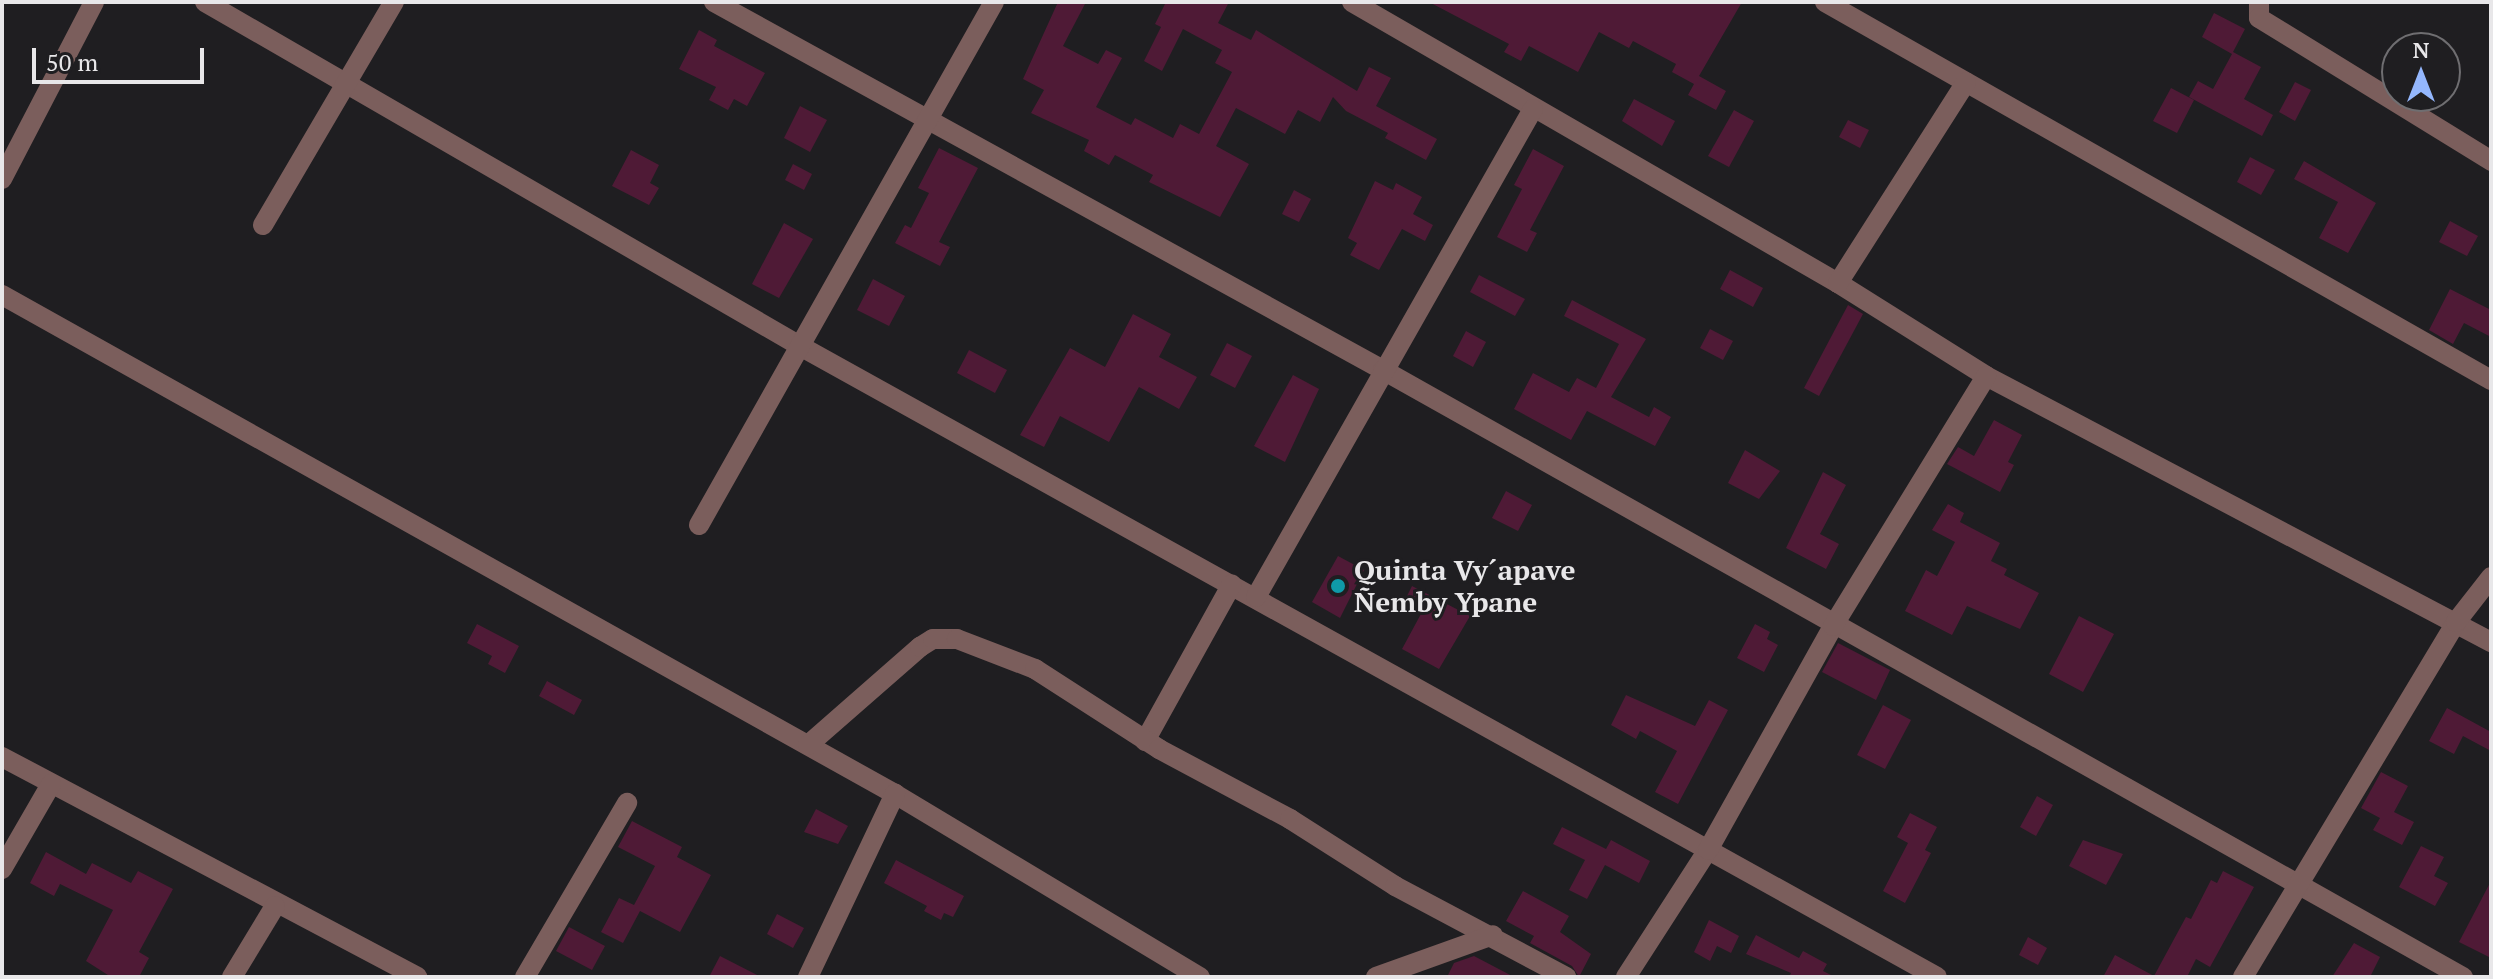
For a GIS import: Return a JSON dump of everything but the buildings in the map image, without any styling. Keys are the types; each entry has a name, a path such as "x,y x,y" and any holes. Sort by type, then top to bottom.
{"street":[{"path":"2,179 94,2"},
{"path":"205,2 800,346 1937,977"},
{"path":"263,225 394,2"},
{"path":"714,2 1383,370 1833,626 2463,977"},
{"path":"699,525 994,2"},
{"path":"1352,2 1838,283 1986,376 2491,642"},
{"path":"1384,20 1396,2"},
{"path":"1825,2 2491,380"},
{"path":"2259,2 2259,18 2491,161"},
{"path":"1838,283 1966,82"},
{"path":"1256,597 1533,109"},
{"path":"2,295 895,794 1200,977"},
{"path":"1626,977 1708,850 1833,626 1986,376"},
{"path":"2243,977 2295,883 2456,622 2491,577"},
{"path":"1145,741 1232,584"},
{"path":"808,745 933,639 957,639 1035,669 1145,741 1290,819 1395,886 1493,935 1566,977"},
{"path":"2,757 275,906 417,977"},
{"path":"2,869 51,784"},
{"path":"808,977 895,794"},
{"path":"525,977 627,803"},
{"path":"232,977 275,906"},
{"path":"1376,977 1493,935"}],"place":[{"name":"Quinta Vy´apave Ñemby Ypane","path":"1338,586"}]}
